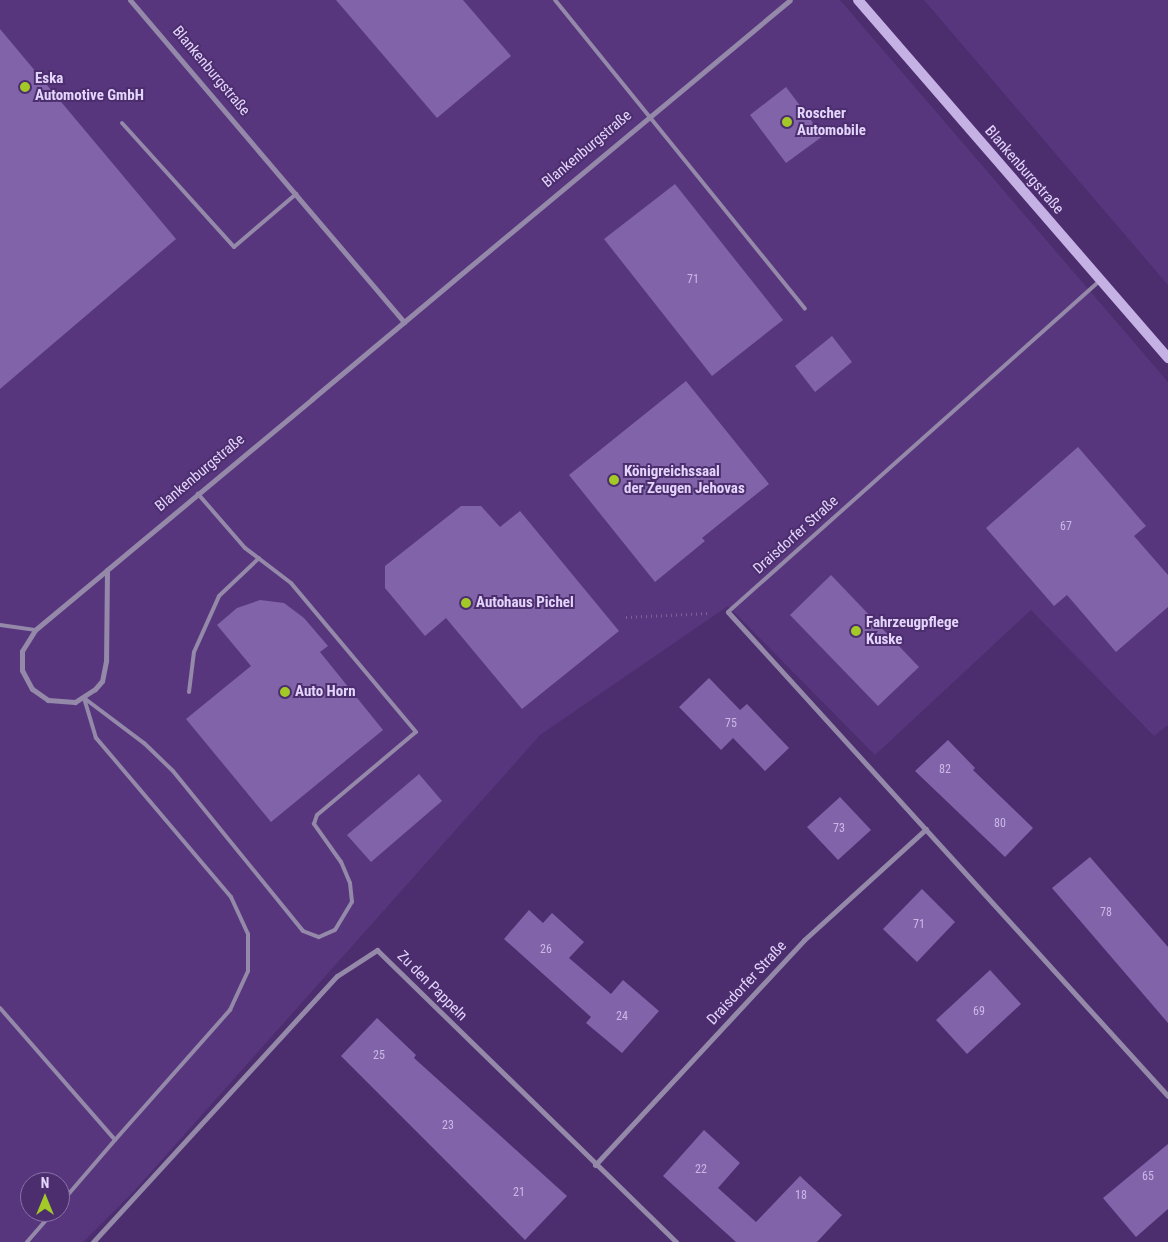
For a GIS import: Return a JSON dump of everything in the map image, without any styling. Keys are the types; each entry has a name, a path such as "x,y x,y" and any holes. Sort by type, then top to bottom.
{"main road":[{"name":"Blankenburgstraße","path":"858,0 1168,358"}],"street":[{"name":"Blankenburgstraße","path":"130,0 404,322"},
{"name":"Blankenburgstraße","path":"84,698 57,703 32,689 22,670 21,659 25,644 36,630 790,0"},
{"path":"84,698 95,690 105,671 107,570"},
{"path":"728,612 1168,1096"},
{"name":"Draisdorfer Straße","path":"595,1165 804,940 926,829"},
{"name":"Zu den Pappeln","path":"93,1242 336,976 377,950 595,1165 676,1242"}],"lane":[{"path":"555,0 805,309"},
{"path":"122,123 234,247 296,194"},
{"name":"Draisdorfer Straße","path":"728,612 1100,280"},
{"path":"84,698 144,743 172,771 304,931 319,937 335,930 352,902 350,883 341,862 314,824 316,815 416,732 291,583 245,548 198,494"},
{"path":"189,692 194,652 219,596 259,558"},
{"path":"0,624 36,630"},
{"path":"70,1192 230,1010 248,972 248,934 231,897 96,738 84,698"},
{"path":"0,1008 115,1140"},
{"path":"27,1242 44,1222"}],"path":[{"path":"626,616 728,612"}],"shaded area":[{"path":"0,0 840,0 1168,382 1168,725 1154,736 1031,610 875,755 728,606 540,735 135,1190 83,1242 0,1242"},
{"path":"924,0 1168,0 1168,285"}],"building":[{"path":"336,0 463,0 511,56 437,118"},
{"path":"0,29 176,239 0,389"},
{"path":"786,87 823,136 786,163 750,115"},
{"path":"675,184 783,320 712,376 604,239"},
{"path":"832,336 852,362 815,392 795,366"},
{"name":"Königreichssaal der Zeugen Jehovas","path":"686,381 769,484 702,538 705,541 655,582 569,475"},
{"path":"1078,447 1146,526 1134,536 1168,575 1168,607 1116,652 1067,595 1054,606 986,528"},
{"name":"Autohaus Pichel","path":"461,506 481,506 500,527 520,511 619,631 522,709 446,618 425,636 385,588 385,566"},
{"path":"831,575 919,667 878,706 790,615"},
{"name":"Auto Horn","path":"260,600 284,603 304,618 328,646 320,652 383,730 271,822 186,719 251,666 217,625 237,608"},
{"path":"709,678 740,710 747,704 789,748 765,771 733,738 721,750 679,707"},
{"path":"948,740 975,768 973,770 1033,828 1005,857 915,771"},
{"path":"419,774 442,801 371,862 347,835"},
{"path":"840,797 871,830 838,860 807,827"},
{"path":"1090,857 1168,947 1168,1023 1052,888"},
{"path":"922,889 955,922 917,962 883,929"},
{"path":"529,910 543,923 552,913 584,942 569,958 611,994 623,980 659,1011 622,1053 586,1023 591,1017 504,939"},
{"path":"990,970 1021,1004 967,1054 936,1020"},
{"path":"377,1018 416,1055 414,1058 567,1196 525,1240 341,1056"},
{"path":"704,1130 740,1163 718,1188 756,1222 800,1176 842,1215 817,1242 736,1242 663,1176"},
{"path":"1168,1144 1168,1209 1136,1237 1103,1198"}],"place":[{"name":"Eska Automotive GmbH","path":"25,87"},
{"name":"Roscher Automobile","path":"787,122"},
{"name":"Königreichssaal der Zeugen Jehovas","path":"614,480"},
{"name":"Autohaus Pichel","path":"466,603"},
{"name":"Fahrzeugpflege Kuske","path":"856,631"},
{"name":"Auto Horn","path":"285,692"}]}
